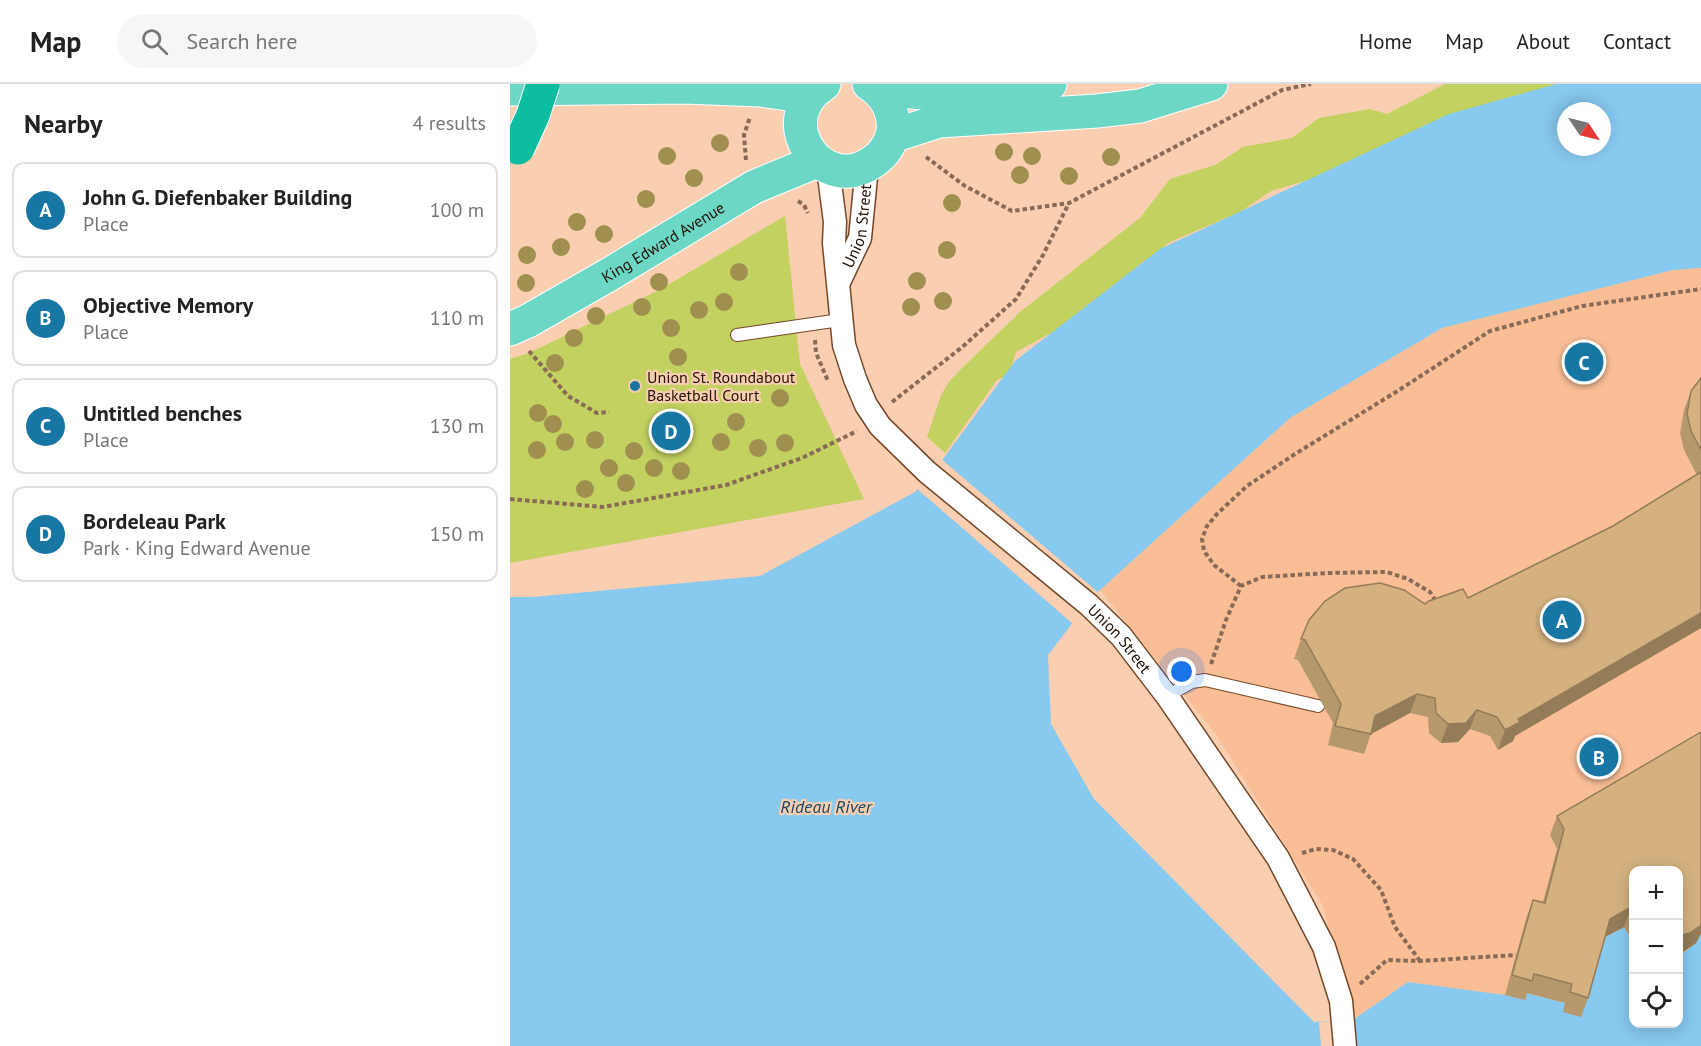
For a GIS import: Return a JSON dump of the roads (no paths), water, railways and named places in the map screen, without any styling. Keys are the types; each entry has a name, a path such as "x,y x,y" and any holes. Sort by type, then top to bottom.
{"highway":[{"path":"518,148 533,115 543,84"}],"main road":[{"path":"873,87 934,94 1021,89 1050,84"},
{"path":"892,136 939,121 1140,106 1211,84"},
{"path":"510,89 685,87 760,90 795,95 819,87"},
{"path":"819,87 803,109 800,120 800,131 809,153 823,164 841,171 854,171 867,167 879,158 892,136 893,126 889,106 884,97 873,87"},
{"name":"King Edward Avenue","path":"518,338 528,321 754,187 823,164"}],"street":[{"name":"Union Street","path":"823,164 835,222 834,243 844,345 866,405 880,426 927,472 1089,605 1121,636 1167,696 1278,858 1324,946 1342,1010 1345,1046"},
{"name":"Union Street","path":"839,282 860,238 867,167"}],"lane":[{"path":"737,334 840,320"},
{"path":"1167,696 1192,682 1205,680 1318,706"}],"water":[{"name":"Rideau River","path":"1556,84 1701,84 1701,268 1673,270 1442,328 1290,418 1100,590 1048,655 1051,724 1094,799 1314,1022 1354,1019 1408,982 1505,995 1525,1000 1527,993 1565,1003 1603,938 1624,927 1629,936 1629,1028 1683,1028 1683,952 1692,946 1701,933 1701,1046 510,1046 510,597 533,597 760,576 915,492 943,459 1015,361 1160,249 1449,114"}],"place":[{"name":"Untitled benches","path":"1584,362"},
{"name":"Union St. Roundabout Basketball Court","path":"635,386"},
{"name":"Bordeleau Park","path":"671,431"},
{"name":"John G. Diefenbaker Building","path":"1562,620"},
{"name":"Objective Memory","path":"1599,757"}]}
